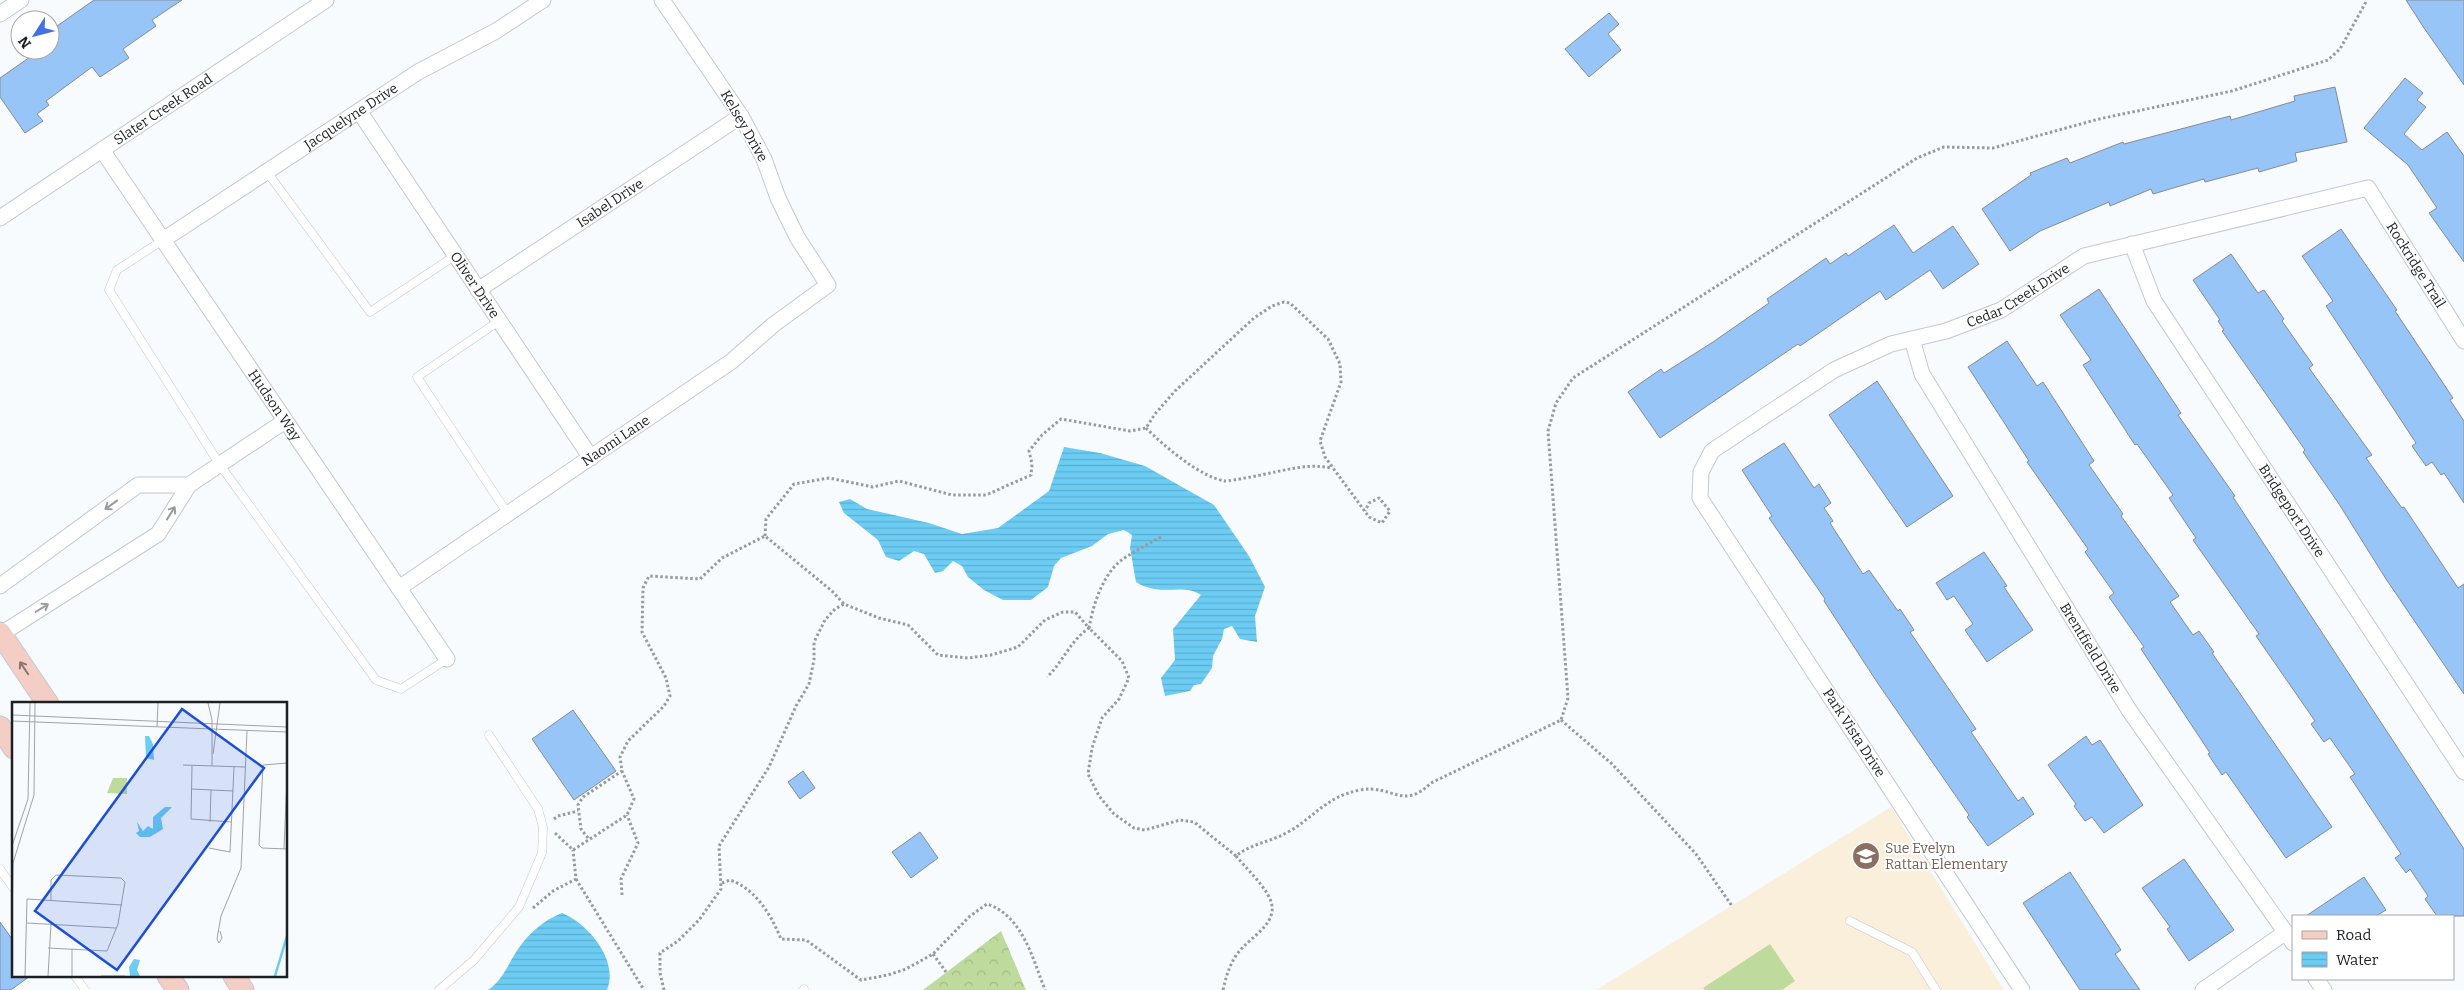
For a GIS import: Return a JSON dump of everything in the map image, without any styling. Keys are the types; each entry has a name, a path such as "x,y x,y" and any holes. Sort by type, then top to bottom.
{"main road":[{"path":"0,633 47,702"},
{"path":"0,727 12,745"},
{"path":"169,978 178,990"},
{"path":"235,978 243,990"}],"street":[{"path":"0,14 21,0"},
{"name":"Slater Creek Road","path":"0,218 326,0"},
{"name":"Jacquelyne Drive","path":"163,240 418,72 496,31 543,0"},
{"name":"Kelsey Drive","path":"662,0 741,116 764,159 778,198 797,237 828,285"},
{"name":"Oliver Drive","path":"360,111 591,458"},
{"name":"Isabel Drive","path":"478,290 741,116"},
{"name":"Hudson Way","path":"102,150 447,659"},
{"name":"Cedar Creek Drive","path":"1701,472 1712,451 1834,370 1891,344 1946,331 2001,310 2084,256 2368,188"},
{"name":"Rockridge Trail","path":"2368,188 2464,341"},
{"name":"Bridgeport Drive","path":"2132,244 2154,301 2464,772"},
{"name":"Naomi Lane","path":"399,588 732,361 773,325 828,285"},
{"name":"Brentfield Drive","path":"1912,339 1922,374 2129,710 2289,937"},
{"path":"0,633 158,534 188,485 285,422"},
{"name":"Park Vista Drive","path":"1701,472 1700,498 2022,990"},
{"path":"0,586 138,485 188,485"},
{"path":"2203,990 2289,937"}],"lane":[{"path":"267,172 370,312 456,255"},
{"path":"163,240 117,270 109,290 220,464 376,680 401,689 447,659"},
{"path":"500,321 417,377 508,514"},
{"path":"439,990 474,960 519,906 542,853 543,828 538,809 489,735"},
{"path":"0,869 12,885"},
{"path":"1850,921 1912,952 1936,990"},
{"path":"76,978 85,990"}],"path":[{"path":"765,536 766,519 794,484 830,478 873,487 899,481 952,495 986,495 1031,475 1032,464 1029,450 1042,435 1061,420 1130,431 1146,428 1154,414 1175,391 1254,318 1272,306 1284,302 1290,303 1328,339 1340,364 1341,382 1320,441 1325,458 1369,517 1382,523 1390,511 1379,498 1369,503 1365,511"},
{"path":"1146,428 1159,441 1200,470 1213,477 1227,481 1297,467 1322,466 1332,468"},
{"path":"765,536 783,553 818,579 844,604 879,618 908,625 938,655 951,658 991,655 1018,647 1045,620 1063,612 1075,612 1122,661 1129,678 1119,699 1102,718 1092,748 1088,774 1099,796 1114,814 1134,828 1145,830 1180,820 1194,822 1236,856"},
{"path":"578,811 558,816 543,828 559,836 573,850 588,838 613,825 627,815 634,798 622,771 620,756 628,741 664,706 670,696 666,678 642,632 643,588 649,576 678,579 700,578 722,558 765,536"},
{"path":"1047,677 1059,665 1067,649 1079,635 1089,628 1092,611 1108,576 1121,560 1161,537"},
{"path":"664,990 660,973 660,953 678,941 699,920 721,889 719,846 769,767 796,706 809,684 814,660 814,642 830,615 844,604"},
{"path":"1561,720 1612,764 1696,854 1732,906"},
{"path":"588,838 582,829 578,805 583,797 622,771"},
{"path":"622,895 622,879 638,843 627,815"},
{"path":"576,879 644,990"},
{"path":"721,884 730,880 740,883 772,919 781,939 806,940 860,980 897,972 933,954 970,916 988,904 1000,908 1017,926 1045,990"},
{"path":"933,954 946,972"}],"shaded area":[{"name":"Sue Evelyn Rattan Elementary","path":"1891,807 2004,990 1596,990"}],"green space":[{"path":"1001,931 1026,990 923,990"},
{"path":"1770,944 1795,981 1782,990 1705,990 1703,988"}],"water":[{"path":"1064,447 1100,453 1145,466 1214,505 1249,556 1265,587 1255,616 1257,642 1240,639 1232,626 1224,629 1222,639 1213,656 1212,668 1201,684 1194,685 1190,691 1165,696 1161,678 1175,660 1173,629 1201,595 1194,591 1154,589 1136,582 1130,548 1132,535 1124,530 1108,534 1092,546 1061,558 1054,566 1048,587 1031,600 1003,600 984,590 968,577 962,566 953,561 943,571 935,573 924,554 914,551 899,561 886,557 878,540 844,513 839,502 850,499 867,509 929,523 962,534 998,528 1049,491"},
{"path":"562,913 582,926 599,945 609,967 610,979 607,990 488,990 501,977 527,938 543,923"}],"building":[{"path":"94,0 182,0 152,20 156,26 123,49 129,58 100,77 92,67 46,101 49,105 37,114 43,121 25,133 0,97 0,78 26,60 60,60 60,24"},
{"path":"2406,0 2464,0 2464,85 2424,28"},
{"path":"1609,13 1619,24 1608,34 1621,50 1589,77 1565,49"},
{"path":"2405,78 2423,93 2417,100 2426,107 2404,134 2422,150 2447,132 2464,156 2464,262 2429,213 2437,208 2408,165 2364,128"},
{"path":"2335,87 2347,142 2295,153 2297,161 2259,172 2258,168 2205,182 2204,179 2153,194 2151,189 2110,206 2109,202 2040,231 2010,251 1982,209 2031,175 2030,173 2067,158 2070,163 2123,142 2124,144 2230,116 2231,120 2295,101 2294,96"},
{"path":"1894,225 1913,253 1953,226 1979,264 1943,289 1930,270 1886,300 1880,291 1660,438 1628,392 1661,369 1664,373 1713,342 1769,303 1767,299 1826,258 1830,264 1846,253 1848,256"},
{"path":"2341,229 2397,310 2395,311 2453,398 2450,400 2464,421 2464,503 2444,473 2441,475 2432,462 2426,466 2412,446 2416,443 2326,306 2333,301 2302,256"},
{"path":"2231,254 2258,293 2264,290 2284,319 2282,321 2313,365 2309,368 2372,455 2366,458 2402,508 2404,507 2458,588 2464,584 2464,694 2303,452 2305,450 2222,331 2224,330 2218,321 2220,320 2193,280"},
{"path":"2099,289 2181,413 2178,415 2235,496 2233,497 2464,849 2464,916 2436,915 2425,899 2428,896 2410,869 2406,873 2395,858 2401,854 2350,777 2355,774 2330,738 2324,742 2311,724 2315,721 2256,636 2259,634 2193,540 2196,538 2169,498 2173,495 2137,444 2135,445 2083,365 2091,360 2060,315"},
{"path":"2007,341 2037,386 2043,382 2094,461 2089,465 2123,514 2121,516 2179,596 2170,602 2193,635 2199,631 2214,652 2212,653 2332,827 2286,858 2226,772 2222,775 2208,754 2210,753 2141,649 2144,647 2109,597 2114,593 2085,552 2088,549 2027,462 2029,461 1968,367"},
{"path":"1877,381 1953,496 1907,527 1829,415"},
{"path":"1784,443 1814,488 1819,484 1831,503 1824,508 1833,521 1830,523 1863,574 1869,570 1898,611 1900,609 1914,630 1910,632 1976,729 1971,732 2018,801 2023,797 2034,814 1988,846 1967,817 1969,815 1879,685 1824,601 1825,599 1769,518 1772,516 1742,470"},
{"path":"1984,552 2007,586 2004,587 2033,630 1987,662 1965,630 1973,624 1954,596 1947,600 1936,583"},
{"path":"573,710 616,771 574,800 532,739"},
{"path":"2086,736 2092,745 2100,740 2143,805 2104,833 2092,817 2085,821 2074,806 2076,804 2048,765"},
{"path":"803,771 815,788 800,799 788,782"},
{"path":"920,832 938,858 911,878 892,852"},
{"path":"2184,859 2234,930 2189,961 2167,929 2170,927 2142,888"},
{"path":"2070,872 2121,950 2115,954 2140,990 2080,990 2023,903"},
{"path":"2364,877 2386,910 2378,915 2307,915"},
{"path":"0,922 12,939 12,978 27,978 11,990 0,990"}],"place":[{"name":"Sue Evelyn Rattan Elementary","path":"1866,856"}]}
